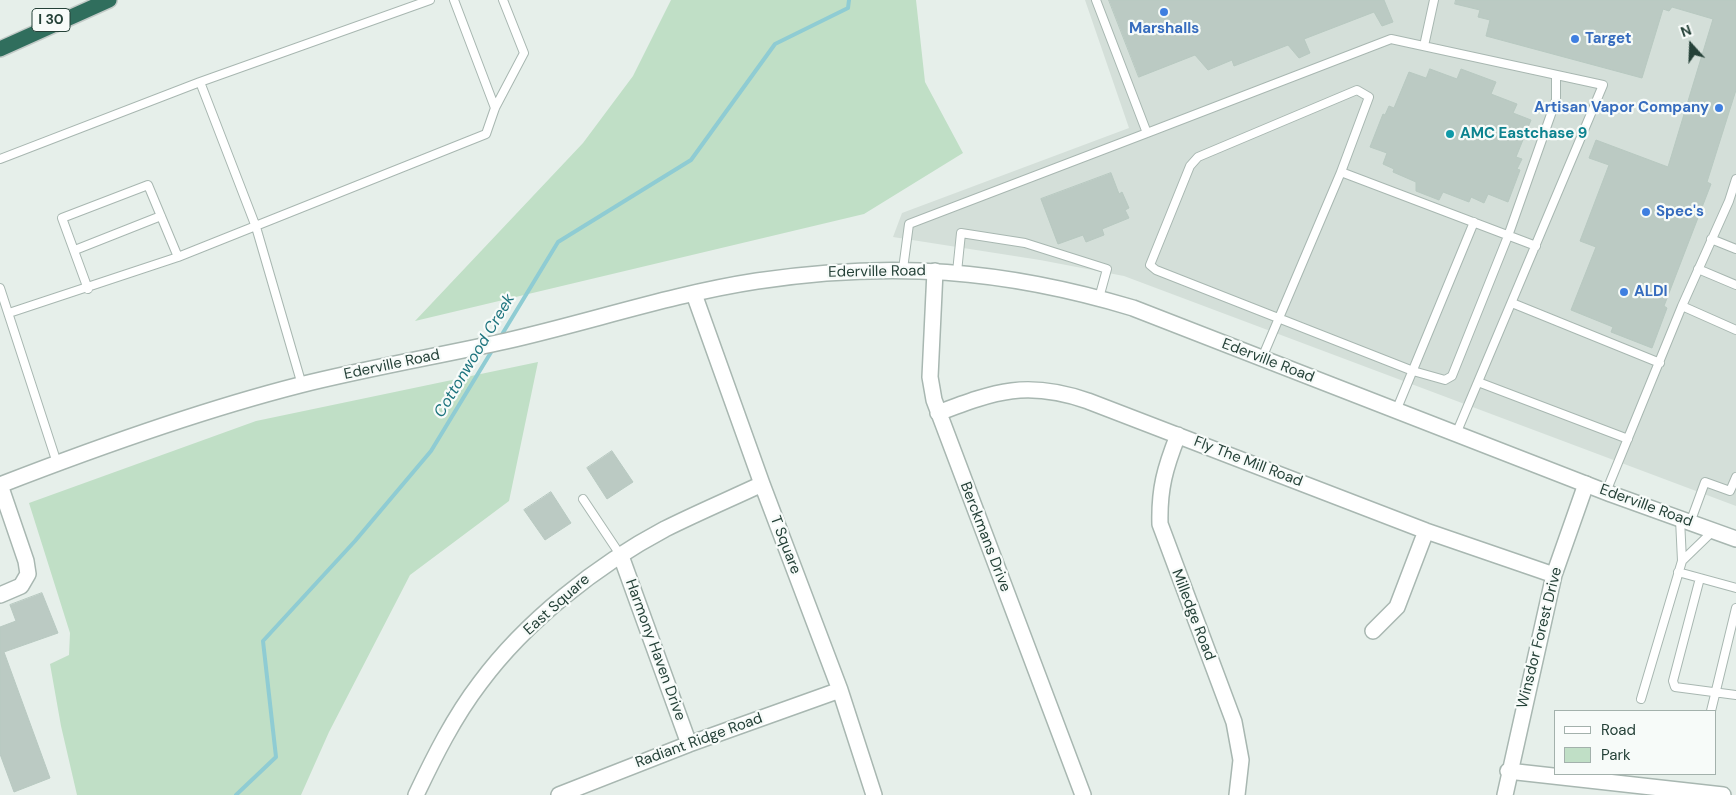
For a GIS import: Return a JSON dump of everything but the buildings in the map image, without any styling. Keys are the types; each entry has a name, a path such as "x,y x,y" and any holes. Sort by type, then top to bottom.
{"highway":[{"name":"I 30","path":"0,39 102,0"},
{"path":"0,49 109,0"}],"street":[{"name":"Ederville Road","path":"0,485 57,463 234,403 302,385 579,324 694,294 755,282 841,271 903,269 957,272 1048,286 1133,308 1606,492 1736,539"},
{"name":"Berckmans Drive","path":"935,271 930,378 938,413 1083,795"},
{"name":"T Square","path":"694,294 762,484 840,690 874,795"},
{"name":"Fly The Mill Road","path":"938,413 1002,391 1040,389 1080,398 1426,531 1554,575"},
{"name":"Milledge Road","path":"1178,435 1164,471 1160,491 1160,524 1234,722 1241,760 1237,795"},
{"name":"East Square","path":"416,795 454,722 480,682 535,622 589,576 665,529 762,484"},
{"name":"Winsdor Forest Drive","path":"1505,795 1508,771 1554,575 1586,484"},
{"path":"0,485 28,567 26,581 21,586 0,595"},
{"path":"1374,631 1397,607 1426,531"},
{"name":"Harmony Haven Drive","path":"622,556 689,744"},
{"name":"Radiant Ridge Road","path":"559,795 689,744 840,690"},
{"path":"1508,771 1723,795"}],"lane":[{"path":"0,159 200,82 430,0"},
{"path":"454,0 494,108"},
{"path":"9,313 88,289 178,257 486,134 494,108 524,53 503,0"},
{"path":"1096,0 1147,133"},
{"path":"1424,46 1434,0"},
{"path":"903,269 909,224 1391,39 1604,85 1456,434"},
{"path":"1262,358 1280,318 1341,172 1370,97 1357,90 1198,157 1190,166 1150,265 1156,270 1280,318 1413,371 1445,380 1452,376 1508,236 1556,100 1556,75"},
{"path":"200,82 256,227 302,385"},
{"path":"1341,172 1536,246"},
{"path":"1606,492 1711,239 1732,202 1736,179"},
{"path":"88,289 62,218 148,185 178,257"},
{"path":"75,250 161,216"},
{"path":"1396,410 1474,222"},
{"path":"957,272 961,233 1025,243 1107,269 1099,298"},
{"path":"1711,239 1736,248"},
{"path":"1698,269 1736,284"},
{"path":"0,288 57,463"},
{"path":"1512,303 1660,363"},
{"path":"1682,306 1736,330"},
{"path":"1478,382 1628,439"},
{"path":"1641,700 1682,561 1685,521 1704,482 1730,491 1736,477"},
{"path":"583,498 622,556"},
{"path":"1682,561 1713,531"},
{"path":"1678,572 1736,588"},
{"path":"1700,578 1673,681 1676,687 1736,695"},
{"path":"1711,710 1736,608"}],"shaded area":[{"path":"1085,0 1736,0 1736,506 1124,276 1040,260 893,237 902,213 1129,128"}],"green space":[{"path":"671,0 916,0 925,82 963,153 864,214 415,321 583,143 633,76"},
{"path":"538,362 509,501 410,575 329,732 301,795 77,795 61,726 50,664 69,655 70,633 29,503 256,421"}],"waterway":[{"name":"Cottonwood Creek","path":"501,336 558,242 691,160 775,44 848,8 849,0"},
{"name":"Cottonwood Creek","path":"236,795 276,757 263,641 355,541 431,451 493,349"}],"place":[{"name":"Marshalls","path":"1164,12"},
{"name":"Target","path":"1575,39"},
{"name":"Artisan Vapor Company","path":"1719,108"},
{"name":"AMC Eastchase 9","path":"1450,134"},
{"name":"Spec's","path":"1646,212"},
{"name":"ALDI","path":"1624,292"}]}
